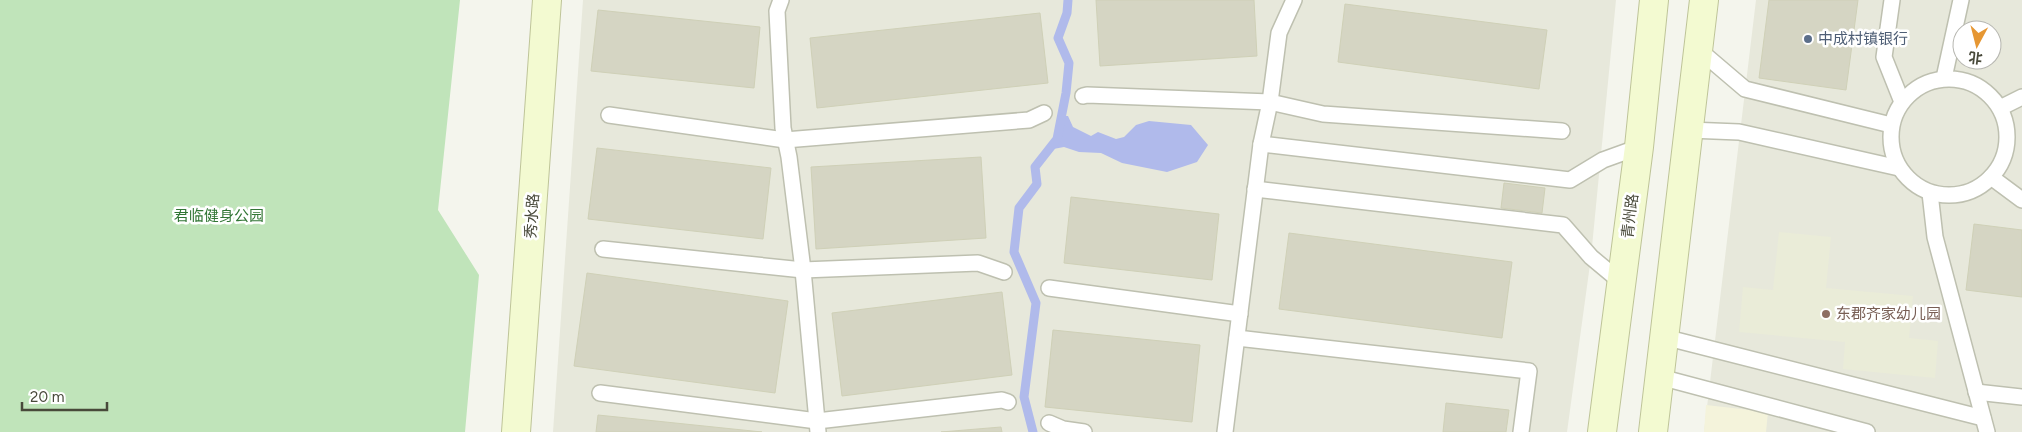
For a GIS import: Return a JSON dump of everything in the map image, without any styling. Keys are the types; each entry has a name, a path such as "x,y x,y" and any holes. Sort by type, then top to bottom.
{"street":[{"name":"秀水路","path":"516,432 547,0"},
{"name":"青州路","path":"1602,432 1639,148 1654,0"},
{"path":"1653,432 1704,0"}],"lane":[{"path":"781,0 778,11 783,128 803,270 817,427"},
{"path":"1225,432 1261,144 1270,102 1279,33 1294,0"},
{"path":"1892,0 1884,57 1902,102"},
{"path":"1944,78 1961,0"},
{"path":"1698,49 1745,89 1891,125"},
{"path":"1944,78 1961,79 1977,85 1990,95 2000,108 2007,126 2008,144 2002,162 1991,177 1978,188 1963,194 1947,196 1930,193 1913,183 1899,168 1891,148 1891,125 1902,102 1913,90 1928,82 1944,78"},
{"path":"1083,96 1087,94 1270,102 1324,114 1562,131"},
{"path":"2000,108 2022,97"},
{"path":"609,115 785,140 1029,120 1044,114"},
{"path":"1689,130 1739,132 1899,168"},
{"path":"1261,144 1570,180 1603,160 1639,148"},
{"path":"1991,177 2022,200"},
{"path":"1256,189 1563,225 1591,257 1621,282"},
{"path":"1930,193 1935,237 1985,425"},
{"path":"603,249 803,270 978,263 1004,272"},
{"path":"1049,288 1240,314"},
{"path":"1664,337 1985,425"},
{"path":"1237,338 1529,370 1521,432"},
{"path":"1660,377 1867,432"},
{"path":"1976,392 2022,397"},
{"path":"600,393 817,427 1002,400 1008,402"},
{"path":"1049,423 1063,430 1084,432"}],"shaded area":[{"path":"583,0 1616,0 1591,257 1567,432 553,432"},
{"path":"1756,0 2022,0 2022,432 1704,432"},
{"name":"东郡齐家幼儿园","path":"1779,232 1831,237 1826,288 1913,296 1909,338 1938,341 1935,378 1843,369 1845,342 1739,332 1743,287 1773,290"},
{"path":"1706,405 1768,412 1766,432 1704,432"}],"green space":[{"name":"君临健身公园","path":"0,0 460,0 438,210 479,275 465,432 0,432"}],"water":[{"path":"1061,116 1068,116 1073,127 1091,136 1098,132 1116,139 1124,137 1136,125 1149,121 1191,125 1208,145 1197,162 1167,172 1122,163 1101,153 1079,152 1064,147 1048,150 1057,139"}],"building":[{"path":"1096,0 1254,0 1257,56 1100,66"},
{"name":"中成村镇银行","path":"1769,0 1858,0 1846,90 1759,78"},
{"path":"1345,4 1547,30 1539,89 1338,62"},
{"path":"598,10 760,27 754,88 591,71"},
{"path":"1040,13 1048,83 817,108 810,38"},
{"path":"597,148 771,168 763,239 588,219"},
{"path":"981,157 986,238 816,249 811,167"},
{"path":"1504,183 1545,188 1542,213 1501,208"},
{"path":"1071,197 1219,214 1212,280 1064,263"},
{"path":"1974,224 2022,230 2022,297 1966,290"},
{"path":"1289,233 1512,262 1502,338 1279,309"},
{"path":"587,273 788,301 775,393 574,366"},
{"path":"1002,292 1012,375 842,396 832,313"},
{"path":"1053,330 1200,345 1192,422 1045,407"},
{"path":"1446,403 1509,410 1506,432 1443,432"},
{"path":"598,415 762,432 596,432"},
{"path":"1001,427 1002,432 941,432"}],"waterway":[{"path":"1033,432 1024,397 1036,303 1014,252 1019,208 1037,184 1035,167 1057,139 1066,93 1069,63 1058,38 1067,13 1068,0"}],"place":[{"name":"中成村镇银行","path":"1808,39"},
{"name":"东郡齐家幼儿园","path":"1826,314"}]}
